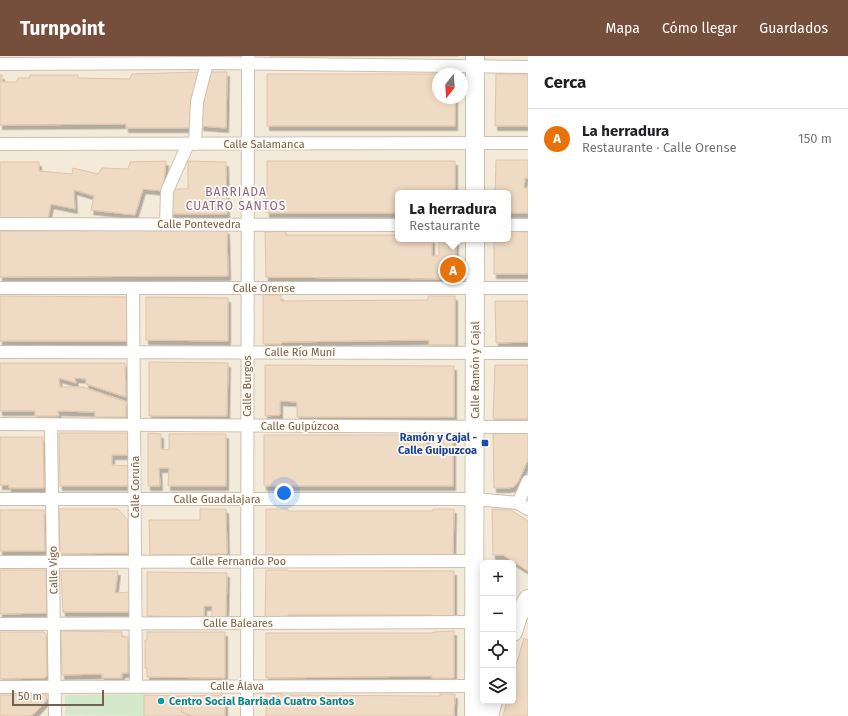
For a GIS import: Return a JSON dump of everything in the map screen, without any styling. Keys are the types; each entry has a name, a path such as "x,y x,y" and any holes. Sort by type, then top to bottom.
{"main road":[{"path":"475,61 475,190"},
{"name":"Calle Ramón y Cajal","path":"474,716 479,680 475,561 475,242"},
{"path":"516,620 528,599"},
{"path":"489,716 492,704"}],"street":[{"path":"0,64 207,64 248,60 475,61 528,67"},
{"name":"Calle Burgos","path":"247,716 248,60"},
{"path":"166,224 167,191 192,144 197,102 207,64"},
{"name":"Calle Salamanca","path":"0,144 528,143"},
{"name":"Calle Pontevedra","path":"0,224 395,225"},
{"path":"511,225 528,225"},
{"name":"Calle Orense","path":"0,288 528,288"},
{"name":"Calle Coruña","path":"133,288 136,686"},
{"name":"Calle Río Muni","path":"0,352 528,353"},
{"name":"Calle Guipúzcoa","path":"0,424 475,426 528,428"},
{"name":"Calle Vigo","path":"51,424 55,716"},
{"path":"523,506 528,481"},
{"name":"Calle Guadalajara","path":"0,499 475,499 523,506"},
{"name":"Calle Fernando Poo","path":"0,562 475,561"},
{"name":"Calle Baleares","path":"0,624 247,623 478,616"},
{"name":"Calle Álava","path":"0,686 247,686 479,680"}],"shaded area":[{"path":"0,56 528,56 528,716 0,716"}],"green space":[{"path":"144,694 144,716 65,715 65,695"}],"building":[{"path":"270,56 458,56 270,57"},
{"path":"198,72 189,128 126,128 126,124 0,125 0,75 2,75 2,82 17,82 18,78 30,78 30,75 78,75 78,78 130,79 132,74"},
{"path":"208,72 227,72 226,128 201,126 202,101"},
{"path":"267,74 432,74 432,104 455,104 455,126 267,126"},
{"path":"496,74 528,74 528,126 495,126"},
{"path":"496,160 528,160 528,178 525,178 524,188 528,188 528,213 511,213 511,190 495,190"},
{"path":"166,161 163,191 143,189 135,215 91,210 94,196 74,190 75,209 51,204 48,219 0,219 0,162 39,162 39,171 72,174 73,168 98,174 102,168 128,169 130,162"},
{"path":"188,161 226,162 227,214 171,214 172,189 188,189"},
{"path":"267,161 455,161 455,190 395,190 395,213 267,213"},
{"path":"227,230 228,276 0,277 0,231"},
{"path":"286,231 286,235 395,235 395,242 432,242 432,256 439,256 439,242 456,242 455,279 266,277 265,232"},
{"path":"511,231 528,232 528,274 494,274 494,242 511,242"},
{"path":"263,295 281,295 281,301 428,300 428,296 455,296 455,345 429,345 429,340 282,342 281,344 263,344"},
{"path":"0,296 127,297 127,341 0,341"},
{"path":"146,297 228,298 228,341 146,340"},
{"path":"495,301 528,301 528,342 496,343"},
{"path":"149,362 228,363 227,416 149,416"},
{"path":"0,363 125,363 126,397 86,384 86,379 75,378 76,383 59,378 60,387 83,387 126,402 126,417 95,417 95,412 58,411 59,416 35,416 35,411 0,411"},
{"path":"265,365 454,366 454,417 297,417 297,402 280,401 280,415 265,416"},
{"path":"495,365 528,365 528,419 493,419"},
{"path":"59,433 130,433 130,455 112,455 112,465 130,466 131,486 60,486"},
{"path":"148,433 161,434 161,449 169,450 169,434 226,434 226,486 168,486 169,468 159,468 160,486 148,486"},
{"path":"493,433 528,433 528,460 518,482 514,487 494,488"},
{"path":"264,435 427,435 427,449 438,449 438,435 453,435 453,486 264,486"},
{"path":"0,437 43,437 44,488 9,488 9,485 0,485"},
{"path":"59,509 118,509 128,520 128,553 60,554"},
{"path":"200,509 226,509 227,554 150,555 149,520 200,520"},
{"path":"266,509 288,509 288,511 433,511 433,509 454,509 453,556 266,555"},
{"path":"492,509 511,510 528,521 528,571 516,563 516,560 511,560 503,555 493,555"},
{"path":"0,510 44,510 45,551 0,551"},
{"path":"0,570 46,570 47,613 0,614"},
{"path":"266,570 454,571 454,616 288,615 288,617 265,617"},
{"path":"61,571 118,571 115,593 131,592 131,612 63,612"},
{"path":"147,572 227,573 226,617 212,617 212,606 204,606 204,617 147,616"},
{"path":"61,631 122,632 122,637 128,637 128,673 122,673 122,678 102,678 102,674 62,675"},
{"path":"454,631 454,678 432,678 432,676 266,678 266,633 432,633"},
{"path":"0,632 44,632 46,634 47,676 45,678 0,679"},
{"path":"147,632 225,632 225,678 147,677 147,668 145,668 145,640 147,640"},
{"path":"524,638 528,640 528,716 503,716 506,704 516,704 516,666"},
{"path":"281,693 281,695 440,696 440,694 455,694 454,716 266,716 266,694"},
{"path":"0,695 47,695 46,701 34,714 29,716 6,716 0,715"},
{"name":"Centro Social Barriada Cuatro Santos","path":"144,695 178,696 178,706 182,706 182,712 192,716 144,716"},
{"path":"225,695 225,716 192,716 182,712 182,706 178,706 178,696"}],"place":[{"name":"La herradura","path":"453,270"},
{"name":"Ramón y Cajal - Calle Guipuzcoa","path":"485,443"},
{"name":"Centro Social Barriada Cuatro Santos","path":"161,701"}],"district":[{"name":"BARRIADA CUATRO SANTOS","path":"236,199"}]}
